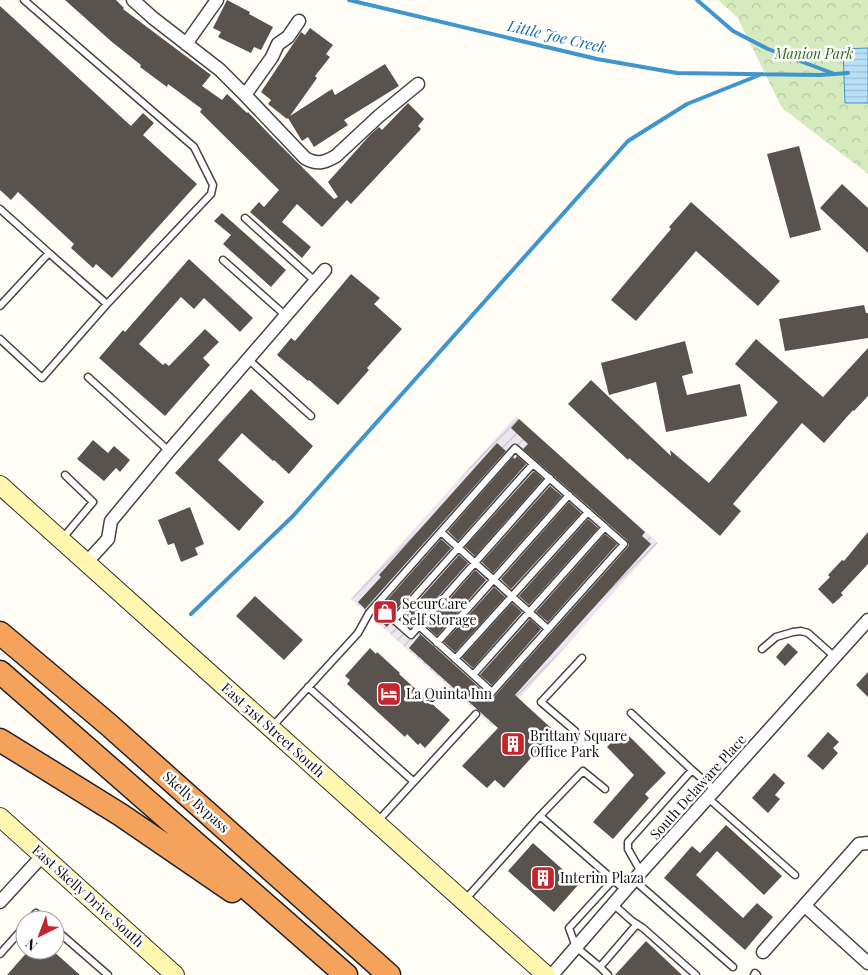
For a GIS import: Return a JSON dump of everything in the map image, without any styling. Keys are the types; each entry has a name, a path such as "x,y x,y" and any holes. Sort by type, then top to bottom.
{"highway":[{"name":"Skelly Bypass","path":"0,633 116,732 389,975"},
{"path":"0,672 346,975"},
{"path":"0,740 121,814 321,952"}],"main road":[{"name":"East 51st Street South","path":"0,485 546,975"},
{"name":"East Skelly Drive South","path":"0,817 176,975"}],"street":[{"path":"133,0 220,70 305,158 312,162 328,161 336,156 379,116 418,84"},
{"path":"186,44 217,0"},
{"path":"245,95 272,57 278,44 288,37 299,21"},
{"path":"86,563 108,539 111,521 325,270"},
{"name":"South Delaware Place","path":"552,975 625,890 868,620"},
{"path":"764,952 859,844 868,843"},
{"path":"0,902 43,855"},
{"path":"805,906 868,962"}],"lane":[{"path":"0,339 42,378 107,304 211,194 213,185 194,147 24,0"},
{"path":"0,209 107,304"},
{"path":"245,218 315,281"},
{"path":"0,306 49,253"},
{"path":"223,260 285,315"},
{"path":"248,359 311,416"},
{"path":"88,377 169,451"},
{"path":"271,728 358,633 369,612 515,448 624,544 492,692 419,626"},
{"path":"533,464 394,620 411,635 550,478"},
{"path":"61,540 93,502 65,475"},
{"path":"437,643 569,495"},
{"path":"455,659 588,512"},
{"path":"473,675 604,527"},
{"path":"441,532 548,629"},
{"path":"762,650 776,637 802,631 834,657"},
{"path":"575,731 541,702 582,658"},
{"path":"308,687 413,781"},
{"path":"631,712 692,770 711,794 795,875"},
{"path":"376,823 476,714"},
{"path":"692,770 628,842 628,849 638,876 733,967"},
{"path":"464,901 583,771 605,789"},
{"path":"540,816 625,890"},
{"path":"608,975 576,947 569,928 613,880"},
{"path":"613,904 644,928 696,975"},
{"path":"600,967 637,924"},
{"path":"0,954 15,937"},
{"path":"65,938 108,975"}],"shaded area":[{"name":"SecurCare Self Storage","path":"516,416 658,543 494,727 351,599"}],"green space":[{"name":"Manion Park","path":"718,0 868,0 868,174 782,108 737,17"}],"water":[{"path":"868,48 868,103 845,103 843,49"}],"building":[{"path":"65,0 116,0 123,9 211,75 202,86 222,100 227,94 248,112 334,199 338,197 328,182 370,135 379,127 382,130 408,103 424,119 418,126 421,129 351,204 347,200 322,227 297,204 282,222 311,247 302,258 250,212 259,202 264,207 279,190 200,112 202,109 168,84 167,87 140,67 141,65"},
{"path":"227,0 273,27 261,50 254,47 251,53 218,37 221,32 213,28"},
{"path":"0,6 131,126 143,113 154,123 143,135 197,184 112,278 96,264 93,268 71,248 74,244 18,192 11,200 0,190"},
{"path":"310,28 333,45 326,54 330,57 315,76 317,78 290,116 332,89 335,95 385,64 399,86 344,120 348,125 314,147 308,137 302,141 288,118 268,104 271,100 261,92 301,32 305,35"},
{"path":"799,146 821,230 790,238 767,154"},
{"path":"842,184 868,208 868,253 820,208"},
{"path":"691,202 780,281 758,306 696,251 636,321 611,300 671,229 669,227"},
{"path":"222,213 286,270 271,287 223,244 231,235 214,221"},
{"path":"189,259 253,318 240,332 204,298 194,309 181,297 139,344 163,365 165,363 169,366 205,329 219,342 203,358 210,365 165,416 99,358 123,330 125,332"},
{"path":"351,274 380,298 374,304 402,329 367,368 369,370 338,405 277,355 291,338 295,341"},
{"path":"864,305 866,313 868,313 868,338 785,351 779,319"},
{"path":"756,339 823,397 868,348 868,396 824,443 802,423 733,504 741,511 720,536 629,458 628,460 568,404 591,380 671,456 670,450 709,483 778,402 735,364"},
{"path":"685,341 693,373 682,376 687,395 740,384 747,416 666,432 656,382 609,395 601,363"},
{"path":"251,389 313,446 289,474 242,433 218,460 264,502 239,531 175,473"},
{"path":"519,419 645,532 642,536 651,544 515,695 551,728 546,733 550,737 504,788 495,780 487,788 462,766 498,728 409,648 420,635 419,633 489,696 494,697 629,545 627,540 523,449 528,444 511,428"},
{"path":"93,440 108,453 114,446 130,460 120,472 116,468 104,481 77,459"},
{"path":"497,443 506,451 365,609 358,602 381,577 379,575"},
{"path":"517,456 526,464 458,541 448,531 513,457 515,459"},
{"path":"534,471 543,479 475,556 465,547"},
{"path":"550,486 562,496 493,573 482,562"},
{"path":"569,502 581,513 511,589 501,579"},
{"path":"190,507 204,544 195,548 198,555 181,562 174,543 168,545 158,520"},
{"path":"588,519 598,528 529,605 519,596"},
{"path":"868,532 868,564 841,593 843,595 833,604 818,589 830,577 828,575 842,560 844,561"},
{"path":"605,534 617,544 548,622 536,612"},
{"path":"441,539 451,548 390,617 390,623 387,627 374,615"},
{"path":"459,555 468,563 411,627 402,619"},
{"path":"475,570 486,580 437,636 426,626"},
{"path":"494,587 505,597 455,652 444,642"},
{"path":"255,596 303,640 284,660 236,616"},
{"path":"512,603 522,612 473,668 462,658"},
{"path":"530,619 541,629 492,685 480,675"},
{"path":"788,643 798,652 785,666 776,657"},
{"name":"La Quinta Inn","path":"370,648 376,654 377,652 450,720 425,748 420,743 418,745 407,734 405,737 347,684 350,680 345,676"},
{"path":"868,672 868,697 856,685"},
{"path":"623,730 666,773 645,794 649,798 613,839 593,822 634,775 607,747"},
{"path":"828,732 839,742 833,748 838,753 823,770 807,756"},
{"path":"774,773 785,783 775,795 780,799 768,813 752,798"},
{"path":"726,825 782,876 764,895 717,851 696,875 743,918 757,903 773,917 745,950 664,878 692,846 700,853"},
{"name":"Interim Plaza","path":"533,843 579,884 554,912 508,871"},
{"path":"646,941 682,975 615,975"},
{"path":"20,960 63,960 80,975 7,975"}],"waterway":[{"name":"Little Joe Creek","path":"349,0 597,59 677,73 820,75 848,73"},
{"path":"697,0 733,31 768,49 832,73"},
{"path":"191,614 293,516 628,141 687,104 762,74"}],"place":[{"name":"SecurCare Self Storage","path":"385,612"},
{"name":"La Quinta Inn","path":"389,694"},
{"name":"Brittany Square Office Park","path":"513,744"},
{"name":"Interim Plaza","path":"543,878"}]}
